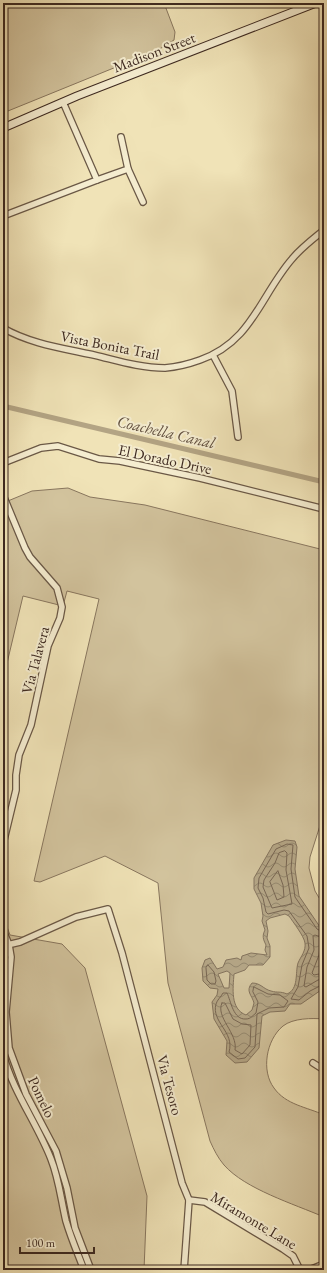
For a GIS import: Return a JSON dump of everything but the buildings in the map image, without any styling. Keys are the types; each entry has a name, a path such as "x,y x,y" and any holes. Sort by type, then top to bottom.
{"street":[{"name":"Madison Street","path":"3,128 63,102 316,3"},
{"path":"63,102 97,180"},
{"path":"122,137 128,169 143,202"},
{"path":"3,216 128,169"},
{"name":"Vista Bonita Trail","path":"3,328 17,336 38,342 140,366 165,368 186,365 213,356 231,344 246,328 292,258 324,230"},
{"path":"213,356 232,391 238,437"},
{"name":"El Dorado Drive","path":"3,463 42,448 58,446 98,459 120,461 200,478 324,509"},
{"name":"Via Talavera","path":"3,495 25,548 30,557 57,588 62,607 60,618 48,646 31,725 19,755 16,775 16,790 3,844"},
{"name":"Via Tesoro","path":"9,945 20,942 76,917 108,909 122,953 182,1183 189,1200 184,1270"},
{"name":"Pomelo","path":"3,930 9,945 10,974 6,1012 8,1048 26,1094 56,1151 67,1188 75,1228 91,1270"},
{"path":"3,946 9,945"},
{"path":"3,952 5,974 3,984"},
{"name":"Pomelo","path":"3,1054 23,1106 44,1142 51,1159 58,1178 70,1232 84,1270"},
{"path":"313,1063 324,1070"},
{"name":"Miramonte Lane","path":"189,1200 205,1202 283,1249 293,1256 300,1270"},
{"path":"309,1270 324,1264"}],"shaded area":[{"path":"3,3 164,3 175,32 174,40 158,50 3,113"},
{"path":"68,488 90,497 145,505 324,550 324,813 310,857 309,868 315,891 324,906 324,1019 297,1020 283,1026 277,1032 269,1047 267,1065 270,1081 279,1094 297,1105 324,1115 324,1217 257,1189 244,1181 233,1174 224,1165 213,1148 168,983 158,883 105,856 40,882 34,881 99,599 67,591 63,606 23,596 3,680 3,503 32,491"},
{"path":"3,916 10,935 62,944 85,968 147,1196 144,1270 3,1270"}],"water":[{"path":"286,840 295,841 297,847 295,869 299,896 320,927 324,929 324,988 301,1004 290,1004 285,1011 270,1012 262,1016 259,1048 247,1062 235,1063 226,1055 227,1041 214,1019 212,1002 217,995 218,989 210,988 203,981 202,968 205,960 210,958 217,969 223,967 226,960 237,958 241,960 242,956 251,953 267,955 265,950 266,945 263,938 265,930 262,921 263,916 261,903 254,889 254,878 273,845","holes":["285,914 289,916 296,925 305,943 304,951 297,967 295,985 291,992 287,994 271,991 258,984 252,983 249,991 254,1003 252,1010 246,1015 237,1008 235,1003 233,992 234,974 245,970 249,965 263,965 270,957 270,946 267,938 268,931 266,921 270,918","227,971 230,973 229,988 224,988 218,974"]}],"waterway":[{"name":"Coachella Canal","path":"3,406 324,482"}]}
